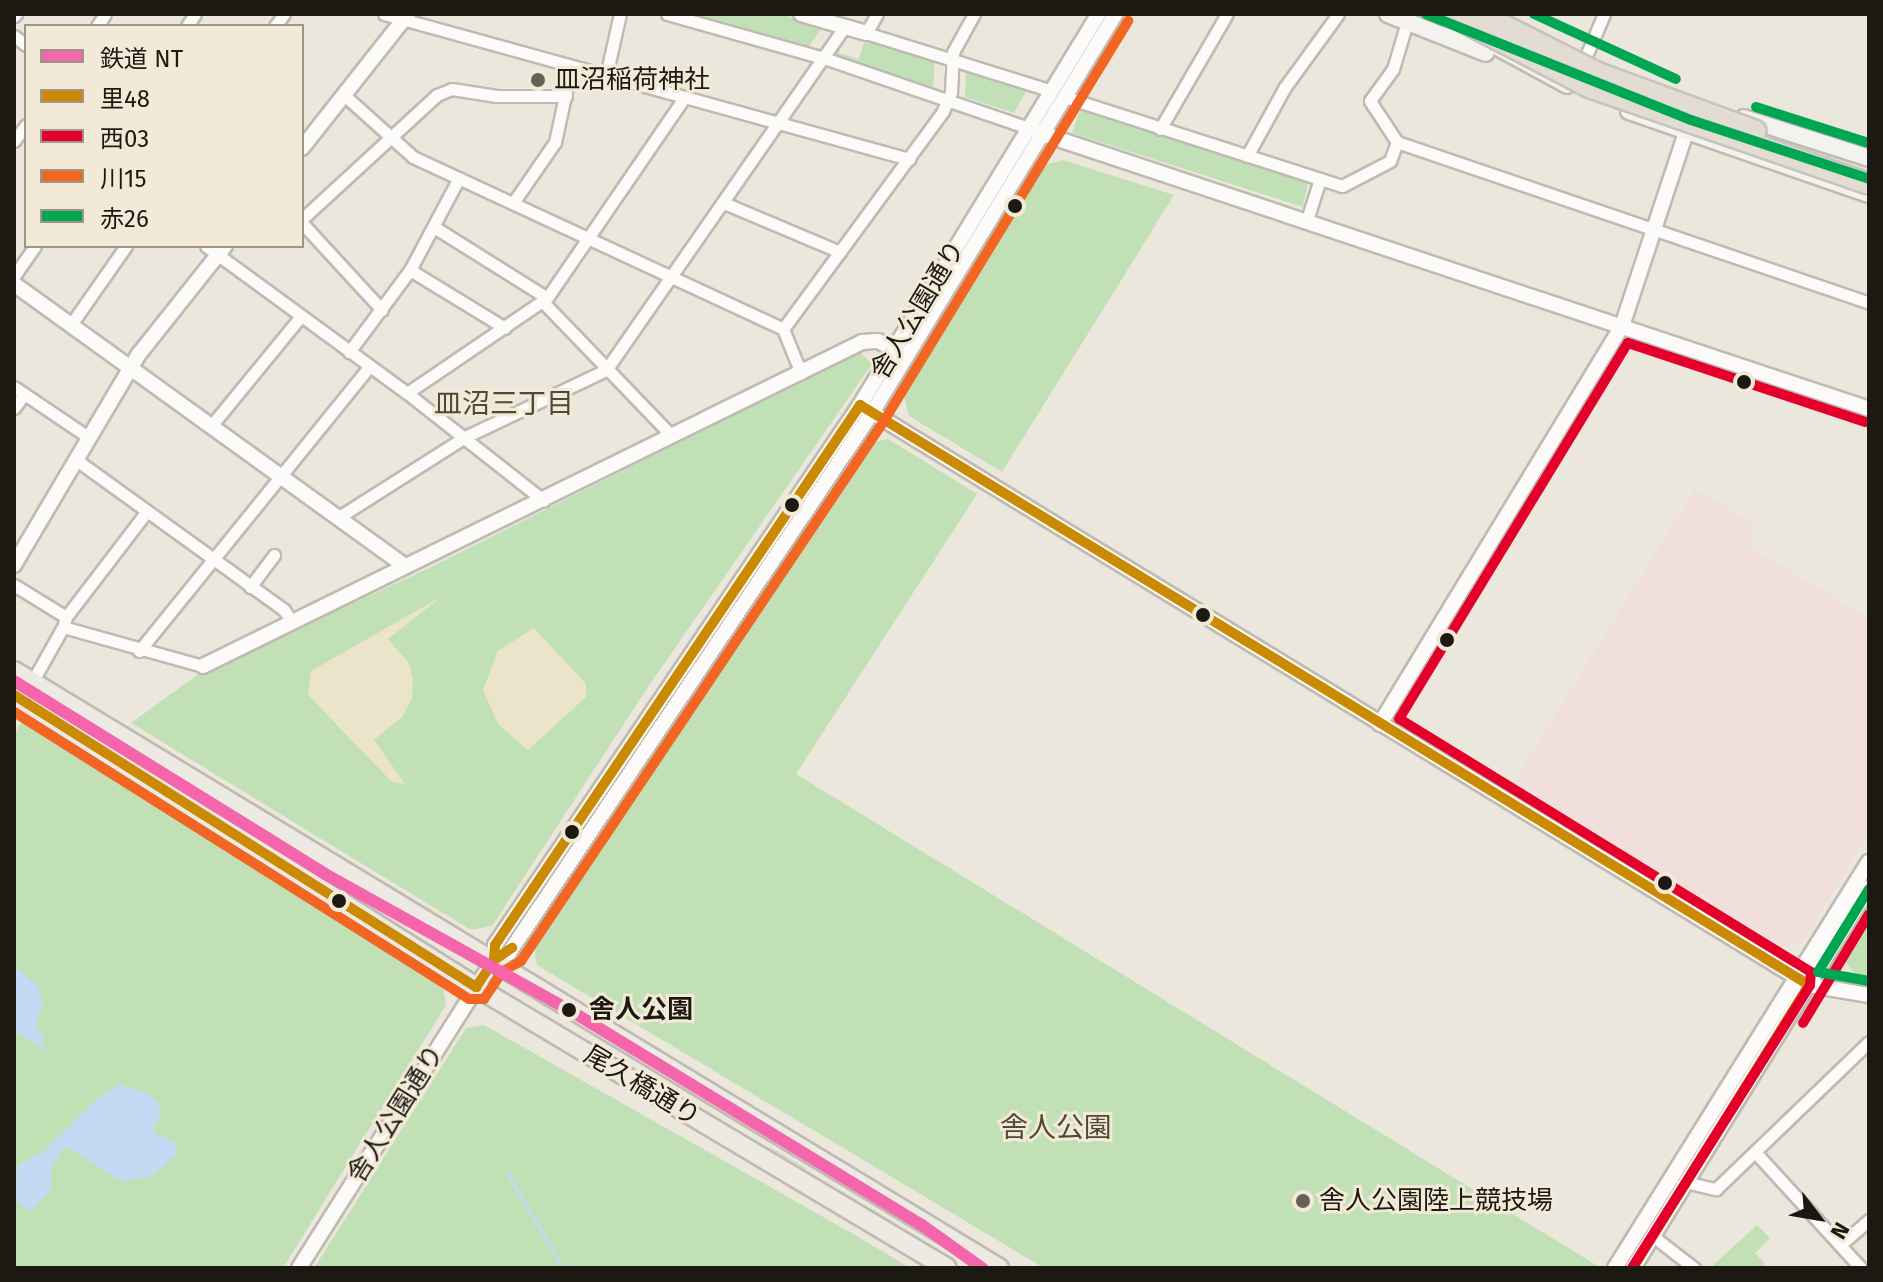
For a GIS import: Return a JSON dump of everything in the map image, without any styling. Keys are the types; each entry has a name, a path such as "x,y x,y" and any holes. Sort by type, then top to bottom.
{"highway":[{"path":"1449,14 1589,87 1869,184"},
{"path":"1481,14 1535,44 1667,101 1869,170"}],"main road":[{"path":"1388,14 1686,133 1869,194"},
{"path":"1437,14 1532,70"},
{"path":"1500,14 1586,56 1696,102 1869,158"},
{"name":"尾久橋通り","path":"14,671 999,1268"},
{"name":"尾久橋通り","path":"17,703 476,987 947,1268"}],"street":[{"path":"384,14 406,17 571,68 909,159"},
{"path":"606,76 620,14"},
{"path":"667,14 949,97 1036,131 1869,409"},
{"path":"801,14 951,59 1342,186 1390,161 1397,142"},
{"path":"866,33 877,14"},
{"path":"783,329 909,159 949,97 951,59 974,14"},
{"name":"舎人公園通り","path":"299,1268 494,960 495,945 866,409 1058,94 1099,14"},
{"name":"舎人公園通り","path":"1058,94 1116,14"},
{"path":"1160,129 1227,14"},
{"path":"1247,156 1285,87 1338,14"},
{"path":"1586,56 1604,14"},
{"path":"304,145 406,17"},
{"path":"1407,22 1393,69 1370,101 1397,142 1869,303"},
{"path":"339,517 465,437 606,370 845,26"},
{"path":"513,203 555,142 571,68"},
{"path":"304,219 394,139 437,95 452,89 496,96 566,96"},
{"path":"344,95 413,157 783,329 801,373"},
{"path":"407,393 545,299 684,98"},
{"path":"1380,724 1622,326 1696,102"},
{"name":"舎人公園通り","path":"866,409 894,350 1036,131"},
{"path":"349,352 410,270 459,178"},
{"path":"1307,220 1320,179"},
{"path":"724,203 840,252"},
{"path":"304,223 382,310"},
{"path":"434,227 545,299 606,370 672,436"},
{"path":"14,276 34,248"},
{"path":"72,323 125,248"},
{"path":"14,565 130,368 217,249 301,316 465,437 544,501"},
{"path":"410,270 505,328"},
{"path":"14,284 405,566"},
{"path":"211,426 301,316"},
{"path":"14,585 64,622 139,651 203,666 870,340 894,350"},
{"path":"139,651 211,558 369,367"},
{"path":"14,408 19,390 88,437"},
{"path":"866,409 1804,981 1869,995"},
{"path":"75,459 250,587 292,622"},
{"path":"17,703 33,683 64,622 147,511"},
{"path":"250,587 274,555"},
{"path":"1633,1268 1689,1183 1869,862"},
{"path":"1615,1268 1869,887"},
{"path":"1689,1183 1716,1189 1869,1042"},
{"path":"1755,1152 1861,1268"},
{"path":"1840,1245 1869,1220"},
{"path":"1654,1237 1694,1268"}],"shaded area":[{"path":"1695,489 1751,522 1750,547 1869,619 1869,832 1803,942 1782,947 1513,784"}],"green space":[{"path":"689,14 780,14 823,26 808,48"},
{"path":"847,33 935,60 933,87 835,56 835,52 859,59 864,42"},
{"path":"966,71 1027,90 1014,113 965,97"},
{"path":"1081,108 1308,181 1303,207 1072,133"},
{"path":"1063,160 1174,195 1002,472 909,416 902,389 1037,167"},
{"path":"860,352 872,364 650,684 492,926 471,930 131,723 200,673 425,570"},
{"path":"888,439 977,494 796,774 1601,1268 1044,1268 537,965 533,940 588,848 866,444"},
{"path":"24,718 443,987 446,1005 283,1268 14,1268 14,734"},
{"path":"1869,914 1869,979 1858,977 1845,961"},
{"path":"484,1025 910,1268 314,1268 466,1028"},
{"path":"1757,1225 1770,1238 1755,1253 1765,1264 1761,1268 1710,1268"}],"sand":[{"path":"441,597 388,639 409,663 413,679 412,698 402,717 374,740 405,784 392,782 308,695 311,671"},
{"path":"534,628 586,684 586,697 528,750 498,724 483,690 498,651"}],"water":[{"path":"14,967 38,986 43,1003 35,1027 44,1038 41,1044 58,1058 14,1031"},
{"path":"120,1084 151,1096 162,1108 153,1132 176,1143 176,1155 152,1176 121,1181 66,1146 52,1165 50,1190 31,1211 21,1205 14,1196 18,1165 43,1152 96,1100"}],"waterway":[{"path":"507,1173 563,1268"}],"tram line":[{"path":"770,1148 805,1169"}],"rail line":[{"name":"NT","path":"14,681 325,874 571,1011 922,1225 982,1268"}],"transit line":[{"name":"赤26","path":"1426,14 1691,120 1869,179"},
{"name":"赤26","path":"1534,14 1676,79"},
{"name":"川15","path":"14,712 469,999 484,999 503,971 521,961 884,421 1128,21"},
{"name":"赤26","path":"1756,107 1869,143"},
{"name":"西03","path":"1632,1268 1810,985 1811,972 1399,719 1628,343 1865,422"},
{"name":"里48","path":"494,960 495,945 860,405 1809,985 1633,1268"},
{"name":"里48","path":"14,695 476,987 494,960 512,948"},
{"name":"赤26","path":"1869,889 1818,972 1869,981"},
{"name":"西03","path":"1803,1023 1869,914"}],"place":[{"name":"皿沼稲荷神社","path":"538,80"},
{"name":"舎人公園","path":"569,1010"},
{"name":"舎人公園陸上競技場","path":"1303,1201"}],"district":[{"name":"皿沼三丁目","path":"504,404"},
{"name":"舎人公園","path":"1056,1128"}]}
